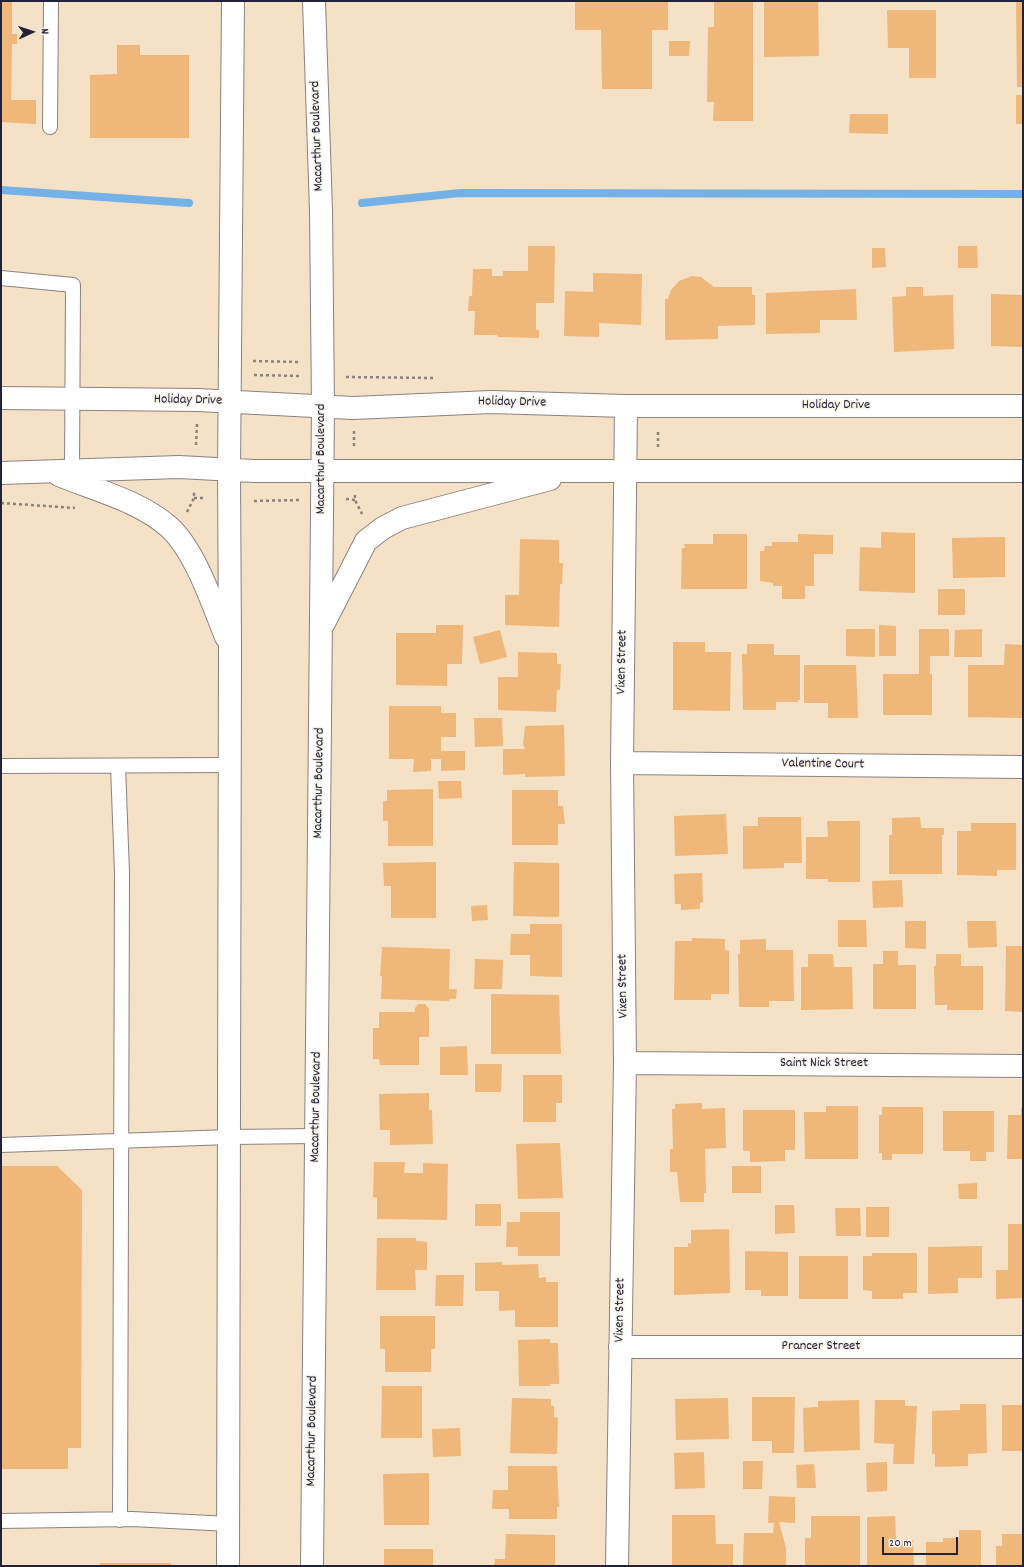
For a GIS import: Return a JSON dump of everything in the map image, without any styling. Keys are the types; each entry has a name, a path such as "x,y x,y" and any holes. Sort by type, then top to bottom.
{"street":[{"path":"228,1566 230,1137 229,375 233,1"},
{"name":"Macarthur Boulevard","path":"312,1566 323,406 321,211 314,1"},
{"name":"Holiday Drive","path":"1,398 72,400 198,400 353,408 491,402 626,406 1023,406"},
{"name":"Vixen Street","path":"617,1566 625,1063 622,763 626,406"},
{"path":"1,473 195,467 229,471 1023,471"},
{"path":"50,472 145,510 170,527 183,542 194,562 230,647"},
{"path":"322,627 366,541 383,528 402,518 578,472"},
{"name":"Valentine Court","path":"622,763 1023,767"},
{"name":"Saint Nick Street","path":"625,1063 1023,1066"},
{"name":"Prancer Street","path":"620,1347 1023,1347"}],"lane":[{"path":"50,127 51,1"},
{"path":"1,278 73,285 72,471"},
{"path":"1,766 230,765"},
{"path":"118,766 122,873 120,1520"},
{"path":"1,1145 121,1140 316,1136"},
{"path":"1,1521 120,1520 229,1524"}],"path":[{"path":"251,361 300,362"},
{"path":"229,375 322,376"},
{"path":"351,377 442,378"},
{"path":"195,467 198,400"},
{"path":"658,428 658,449"},
{"path":"194,490 194,498 210,498"},
{"path":"249,501 301,500"},
{"path":"355,500 364,517"},
{"path":"1,503 77,508"}],"building":[{"path":"1,1 12,1 12,34 17,34 17,44 12,44 11,100 36,100 36,124 1,122"},
{"path":"668,1 668,30 652,30 652,89 602,89 601,30 575,30 575,2"},
{"path":"714,1 753,1 753,121 713,121 714,102 707,102 708,27 714,27"},
{"path":"818,1 819,56 764,57 764,2"},
{"path":"1016,1 1023,1 1023,87 1017,87"},
{"path":"887,10 936,10 936,78 909,78 909,48 888,48"},
{"path":"669,41 690,41 689,56 669,56"},
{"path":"117,45 140,45 140,55 189,55 189,138 90,138 90,75 117,74"},
{"path":"1016,95 1023,95 1023,124 1016,124"},
{"path":"850,114 888,114 888,134 849,133"},
{"path":"528,246 555,246 554,303 536,303 536,330 539,330 539,338 474,335 475,311 468,311 469,296 472,296 473,269 492,269 492,276 503,276 503,271 528,271"},
{"path":"958,246 977,246 978,268 958,268"},
{"path":"872,248 885,248 886,267 872,268"},
{"path":"593,273 642,274 641,325 599,323 599,337 564,336 565,291 593,292"},
{"path":"692,276 701,277 714,287 752,287 752,295 755,295 755,325 718,326 718,339 665,340 665,299 668,299 671,290 679,281"},
{"path":"906,287 923,287 923,296 953,295 954,349 894,352 892,297 906,296"},
{"path":"856,289 857,320 820,320 820,333 766,334 766,293"},
{"path":"991,294 1023,295 1023,347 991,346"},
{"path":"881,532 915,533 915,593 859,591 860,547 881,548"},
{"path":"713,534 747,534 747,589 681,589 682,548 685,548 684,544 713,544"},
{"path":"798,534 833,535 833,554 814,554 814,586 805,586 805,599 782,599 782,586 773,586 773,583 760,581 760,551 764,551 765,546 772,546 772,542 798,542"},
{"path":"1005,537 1005,577 953,578 952,538"},
{"path":"520,539 559,540 559,563 563,563 562,584 560,584 559,627 505,625 505,595 519,595"},
{"path":"938,589 965,589 965,615 938,615"},
{"path":"436,625 463,625 462,664 447,664 447,686 396,685 396,633 436,633"},
{"path":"879,625 896,626 896,656 879,656"},
{"path":"846,629 875,629 875,657 846,656"},
{"path":"919,629 949,629 949,656 930,656 930,674 932,674 932,715 883,715 883,674 919,674"},
{"path":"982,629 982,657 954,657 955,630"},
{"path":"500,630 507,657 480,664 473,637"},
{"path":"673,642 705,642 705,652 731,652 730,711 673,710"},
{"path":"747,644 774,644 774,655 800,655 800,700 798,700 798,702 776,702 776,710 743,710 742,654 747,654"},
{"path":"1005,644 1023,645 1023,718 968,717 968,665 1004,665"},
{"path":"518,652 557,653 557,664 561,664 560,690 557,690 556,712 498,710 498,677 518,677"},
{"path":"804,665 856,665 858,718 828,718 828,703 804,703"},
{"path":"389,706 441,706 441,713 456,713 456,737 441,737 441,751 465,751 465,770 441,771 441,759 431,759 431,771 413,772 414,759 389,759"},
{"path":"474,718 502,718 503,746 475,747"},
{"path":"564,725 565,776 525,777 525,774 503,775 503,749 525,749 523,744 525,726"},
{"path":"438,781 461,781 462,798 439,799"},
{"path":"433,789 433,846 388,846 388,821 383,821 383,801 387,801 387,790"},
{"path":"512,790 558,790 558,806 563,806 565,824 558,824 558,845 512,845"},
{"path":"726,814 728,854 675,856 674,816"},
{"path":"758,817 801,817 802,863 784,863 784,868 743,869 743,826 758,826"},
{"path":"920,817 921,828 944,828 944,835 942,835 942,874 889,874 889,835 892,835 892,818"},
{"path":"827,821 860,821 860,882 828,882 828,879 806,879 806,837 828,837"},
{"path":"971,823 1016,823 1016,870 997,870 997,876 957,875 957,831 971,831"},
{"path":"436,862 436,918 391,918 391,886 384,886 383,863"},
{"path":"514,862 559,863 559,917 513,916"},
{"path":"702,873 703,902 700,903 700,909 681,910 681,904 675,904 674,874"},
{"path":"902,880 903,907 873,908 872,881"},
{"path":"487,905 488,920 472,921 471,906"},
{"path":"838,920 866,920 867,947 838,947"},
{"path":"905,921 926,921 926,949 905,948"},
{"path":"967,921 996,921 997,947 968,948"},
{"path":"530,924 562,924 562,977 530,976 530,955 510,955 511,934 530,934"},
{"path":"692,938 725,939 725,950 729,951 729,994 711,994 711,1000 674,1000 675,941 692,941"},
{"path":"766,939 766,950 793,950 794,1001 769,1001 769,1007 739,1007 738,954 740,954 740,940"},
{"path":"1006,946 1023,946 1023,1012 1005,1011"},
{"path":"382,947 450,949 449,989 457,989 456,999 449,999 449,1001 381,999 382,976 380,976"},
{"path":"883,951 898,951 898,965 916,965 916,1009 873,1009 873,964 883,964"},
{"path":"808,954 833,954 834,967 852,967 853,1009 801,1010 801,967 808,967"},
{"path":"936,954 961,954 961,966 983,966 983,1010 947,1010 947,1005 935,1005 934,966 936,966"},
{"path":"475,959 503,960 502,989 474,989"},
{"path":"491,994 559,995 561,1054 491,1054"},
{"path":"418,1004 425,1004 429,1009 429,1037 419,1037 419,1065 380,1065 379,1059 373,1059 373,1028 379,1028 379,1012 415,1012 415,1008"},
{"path":"467,1046 468,1075 440,1075 440,1047"},
{"path":"475,1064 502,1064 501,1092 475,1092"},
{"path":"523,1075 562,1075 562,1103 556,1103 556,1122 523,1122"},
{"path":"429,1093 429,1110 432,1110 433,1144 390,1145 390,1130 380,1130 379,1094"},
{"path":"702,1103 702,1109 725,1108 726,1148 705,1149 706,1193 704,1193 704,1202 680,1202 677,1172 670,1172 670,1149 673,1149 672,1109 675,1109 675,1104"},
{"path":"826,1106 858,1106 858,1159 805,1159 804,1112 826,1112"},
{"path":"882,1107 923,1107 923,1154 892,1154 892,1160 882,1160 882,1153 879,1153 879,1115 882,1115"},
{"path":"1021,1108 1023,1108 1023,1159 1007,1159 1008,1115 1021,1115"},
{"path":"743,1110 795,1110 795,1150 785,1150 785,1161 750,1162 750,1151 743,1151"},
{"path":"943,1111 994,1111 994,1152 986,1152 986,1161 970,1161 970,1151 943,1151"},
{"path":"560,1143 563,1198 518,1199 516,1144"},
{"path":"374,1162 405,1162 404,1173 423,1173 423,1163 448,1164 447,1220 377,1219 377,1198 373,1197"},
{"path":"1,1166 57,1166 82,1190 81,1448 68,1448 68,1469 1,1469"},
{"path":"732,1166 761,1166 761,1193 732,1193"},
{"path":"977,1183 977,1199 959,1199 958,1184"},
{"path":"475,1204 501,1204 501,1226 475,1226"},
{"path":"775,1205 794,1205 795,1233 775,1234"},
{"path":"866,1207 889,1207 889,1237 866,1237"},
{"path":"835,1208 860,1208 861,1236 836,1236"},
{"path":"520,1212 560,1212 560,1256 518,1256 518,1247 506,1247 507,1222 520,1222"},
{"path":"1008,1224 1023,1224 1023,1298 996,1299 996,1270 1008,1270"},
{"path":"729,1229 730,1293 674,1295 674,1247 688,1247 688,1243 691,1244 691,1230"},
{"path":"377,1238 416,1238 416,1241 427,1242 427,1270 415,1270 416,1290 376,1290"},
{"path":"982,1246 982,1278 958,1278 958,1293 928,1294 928,1247"},
{"path":"745,1251 788,1252 788,1296 761,1296 761,1290 745,1290"},
{"path":"872,1253 917,1253 917,1293 903,1293 903,1299 872,1299 872,1291 863,1290 863,1256 872,1256"},
{"path":"799,1256 848,1256 848,1299 799,1299"},
{"path":"502,1262 502,1265 538,1264 539,1278 546,1277 546,1282 558,1282 558,1327 515,1327 515,1310 499,1311 499,1291 475,1291 475,1263"},
{"path":"436,1275 464,1275 463,1306 435,1306"},
{"path":"380,1316 435,1316 435,1349 431,1349 431,1372 385,1372 385,1349 380,1349"},
{"path":"550,1339 550,1343 558,1343 559,1384 550,1384 550,1386 519,1386 518,1340"},
{"path":"382,1386 422,1386 422,1438 381,1438"},
{"path":"752,1397 795,1397 794,1453 772,1453 772,1441 752,1441"},
{"path":"512,1398 551,1399 551,1406 554,1406 554,1417 558,1418 557,1454 510,1453"},
{"path":"728,1398 729,1439 676,1440 675,1399"},
{"path":"859,1400 860,1450 804,1452 803,1408 818,1407 818,1401"},
{"path":"875,1400 905,1400 905,1406 917,1406 914,1464 893,1464 894,1444 874,1443"},
{"path":"960,1404 986,1404 987,1453 968,1454 968,1466 935,1467 935,1454 932,1454 932,1411 960,1410"},
{"path":"1002,1405 1023,1405 1023,1451 1002,1451"},
{"path":"460,1428 461,1456 433,1457 432,1429"},
{"path":"704,1452 705,1488 675,1489 674,1453"},
{"path":"743,1461 763,1461 762,1489 743,1489"},
{"path":"887,1462 887,1491 867,1492 866,1463"},
{"path":"814,1464 816,1488 797,1488 796,1465"},
{"path":"508,1466 557,1466 559,1507 557,1507 557,1519 509,1519 509,1509 492,1509 493,1490 508,1490"},
{"path":"429,1473 429,1525 384,1525 383,1474"},
{"path":"769,1496 795,1497 795,1523 779,1522 786,1548 786,1566 743,1566 744,1533 773,1533 774,1523 768,1523"},
{"path":"672,1515 715,1515 716,1544 733,1544 733,1566 672,1566"},
{"path":"811,1516 860,1516 860,1566 805,1566 805,1538 811,1538"},
{"path":"895,1516 896,1541 913,1540 914,1566 867,1566 867,1517"},
{"path":"959,1530 981,1530 981,1566 926,1566 926,1542 943,1542 943,1538 959,1538"},
{"path":"506,1534 555,1535 555,1566 494,1566 495,1559 505,1559"},
{"path":"1002,1534 1022,1534 1023,1566 996,1566 996,1546 1002,1546"},
{"path":"384,1549 433,1549 433,1566 384,1566"},
{"path":"100,1563 171,1563 171,1566 100,1566"}],"waterway":[{"path":"1,190 189,203"},
{"path":"362,203 460,193 1023,194"}]}
